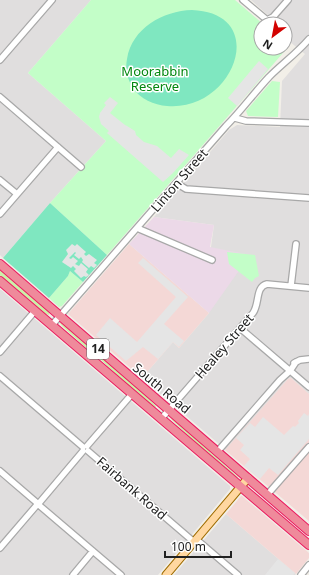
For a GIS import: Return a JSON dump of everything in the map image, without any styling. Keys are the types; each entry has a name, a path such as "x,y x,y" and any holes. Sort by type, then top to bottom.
{"highway":[{"name":"South Road","path":"0,264 309,531"},
{"name":"South Road","path":"0,281 309,545"},
{"path":"94,361 98,349"}],"main road":[{"path":"168,574 248,478"}],"street":[{"path":"0,60 52,0"},
{"path":"243,0 264,18 269,20 273,18 288,0"},
{"name":"Linton Street","path":"52,325 226,126 236,118 240,110 269,77 307,45 309,39"},
{"path":"0,96 81,167"},
{"path":"236,118 246,120 309,123"},
{"path":"0,214 58,147"},
{"path":"0,180 17,194"},
{"path":"176,183 186,189 309,198"},
{"path":"137,228 212,260"},
{"path":"291,286 296,244"},
{"name":"Healey Street","path":"161,419 256,308 259,289 262,286 267,284 309,288"},
{"path":"0,352 35,311"},
{"path":"240,328 309,387"},
{"path":"218,451 296,362 309,359"},
{"name":"Fairbank Road","path":"0,376 195,541 238,575"},
{"path":"0,548 132,394"},
{"path":"267,495 309,448"},
{"path":"0,471 121,575"},
{"path":"73,575 93,551"},
{"path":"301,575 309,565"}],"shaded area":[{"path":"0,0 91,0 28,73 106,141 3,258 0,255"},
{"path":"251,0 309,0 309,394 291,378 288,379 226,450 142,378 173,342 179,348 209,313 211,247 214,225 154,217 229,130 237,125 280,127 282,81 305,54 293,44 293,16 269,16"},
{"path":"259,61 268,69 237,106 228,98"},
{"path":"110,97 118,103 110,113 135,131 136,135 144,142 157,146 171,158 179,149 189,155 163,182 107,133 109,131 101,124 99,117 100,113 106,105 104,103"},
{"path":"154,217 214,225 210,247 250,255 209,313 129,244"},
{"path":"72,244 75,246 77,244 86,252 84,254 86,256 89,254 97,260 94,263 97,265 94,268 91,266 89,268 82,262 83,260 81,257 79,259 74,255 76,253 75,252 69,258 71,259 73,257 78,261 75,264 79,266 81,263 88,269 86,272 89,275 86,277 84,276 81,278 74,271 76,269 73,266 71,268 62,262 68,254 66,250"},
{"path":"129,244 209,313 179,348 173,342 142,378 68,314"},
{"path":"143,258 188,297 164,324 184,341 179,347 173,342 158,359 143,347 126,361 96,335 110,318 137,342 176,297 138,263"},
{"path":"0,289 230,486 230,489 158,575 0,575"},
{"path":"291,378 309,394 309,521 225,450 288,379"},
{"path":"304,413 308,416 309,414 309,439 278,475 269,468 260,479 244,466 250,459 240,450 244,445 236,438 250,423 255,427 263,417 284,435 293,426 295,427 299,423 298,421"},
{"path":"241,496 309,553 309,558 296,574 226,514"},
{"path":"226,514 296,574 174,575"},
{"path":"278,559 295,573 293,575 265,575"}],"green space":[{"name":"Moorabbin Reserve","path":"91,0 235,0 254,16 253,56 280,56 107,255 50,203 106,141 28,73"},
{"path":"192,10 216,15 231,27 236,43 234,61 225,79 210,94 191,104 167,106 148,101 136,92 128,78 126,63 130,48 135,38 150,23 170,14"},
{"path":"272,81 280,82 278,117 248,116 246,111"},
{"path":"50,203 107,255 83,282 70,271 68,276 49,298 3,258"},
{"path":"227,252 255,255 259,276 252,282 229,264"},
{"path":"0,268 50,312 49,315 43,313 0,276"},
{"path":"70,271 83,282 62,306 59,307 49,298 68,276"},
{"path":"60,323 63,323 95,350 94,355 62,326"},
{"path":"97,353 123,374 156,406 155,408 99,358"},
{"path":"170,417 189,431 238,477 237,478 213,459"}]}
